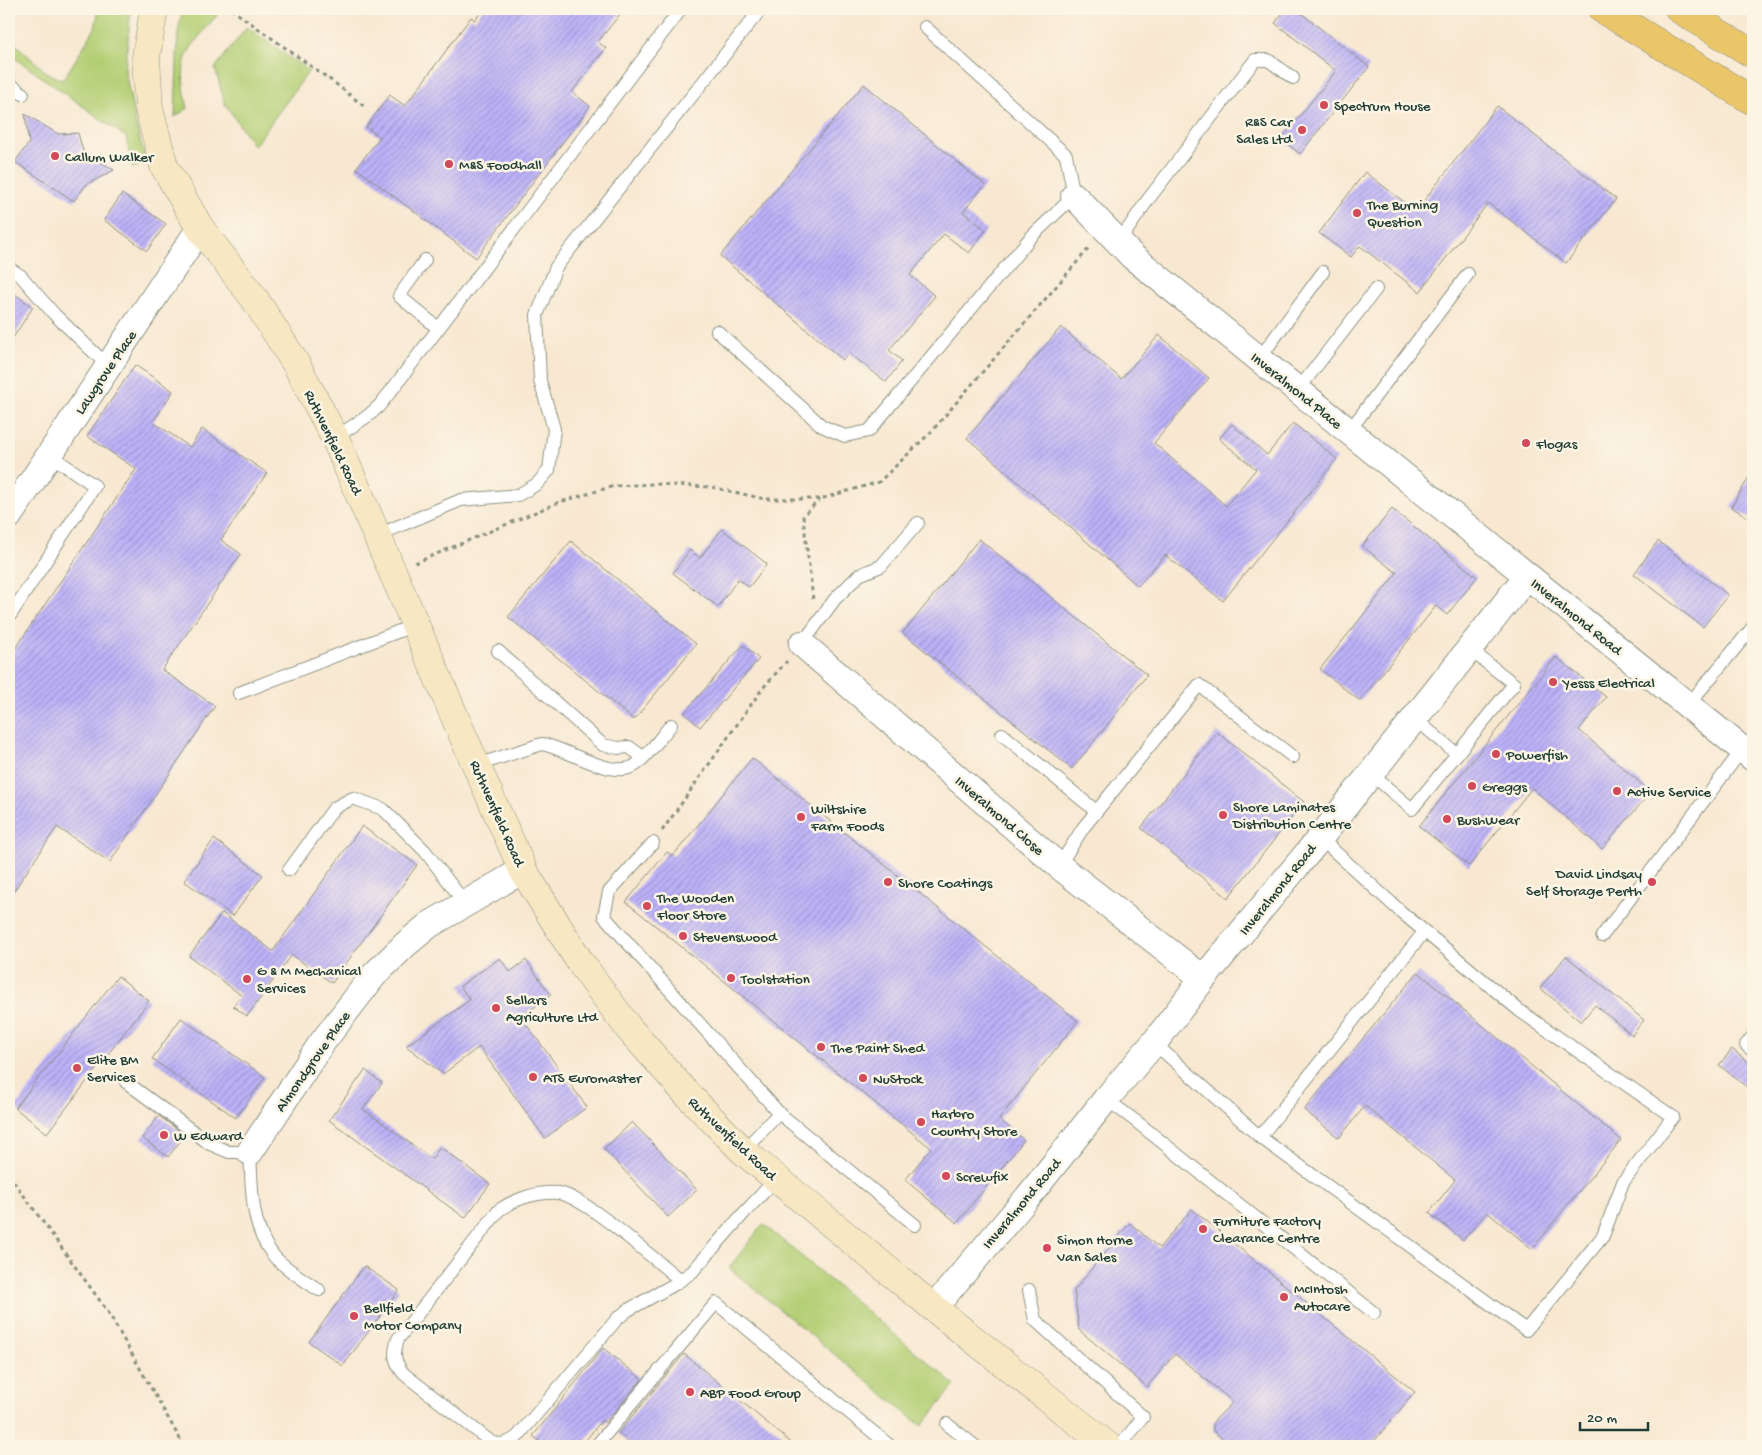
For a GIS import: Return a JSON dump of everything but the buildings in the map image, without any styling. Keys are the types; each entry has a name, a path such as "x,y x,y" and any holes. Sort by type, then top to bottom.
{"highway":[{"path":"1602,9 1753,101"},
{"path":"1679,9 1753,54"}],"street":[{"name":"Ruthvenfield Road","path":"154,9 146,56 149,109 164,166 200,228 254,298 296,364 335,438 523,870 580,962 630,1030 687,1094 743,1151 935,1309 1108,1446"},
{"name":"Inveralmond Place","path":"1074,196 1133,257 1527,576"},
{"name":"Lawgrove Place","path":"9,516 200,228"},
{"name":"Inveralmond Road","path":"935,1309 942,1298 1028,1197 1106,1099 1154,1043 1202,980 1320,838 1527,576 1748,754"},
{"name":"Inveralmond Close","path":"802,644 1059,866 1195,972 1202,980"},
{"name":"Almondgrove Place","path":"250,1152 321,1044 374,975 429,925 523,870"}],"lane":[{"path":"335,438 379,406 681,9"},
{"path":"379,537 392,529 461,500 518,495 537,484 549,470 554,429 540,381 537,315 556,267 761,9"},
{"path":"717,331 822,426 845,436 869,431 1031,237 1074,196 1066,155 925,27"},
{"path":"1112,236 1147,201 1255,60 1268,60 1293,78"},
{"path":"9,83 23,94"},
{"path":"425,260 399,296 438,328"},
{"path":"9,268 21,276 54,314 109,367"},
{"path":"1259,359 1323,272"},
{"path":"1349,431 1468,274"},
{"path":"1298,390 1376,289"},
{"path":"9,616 95,486 50,454"},
{"path":"802,644 834,600 859,575 881,566 918,523"},
{"path":"239,693 415,625"},
{"path":"1688,704 1753,627"},
{"path":"1370,773 1412,809 1514,684 1470,649"},
{"path":"498,651 603,745 618,748 629,747 643,757"},
{"path":"1059,866 1096,811 1199,685 1293,757"},
{"path":"1414,718 1457,754"},
{"path":"477,765 542,744 551,745 602,767 622,769 636,765 671,725"},
{"path":"1002,734 1096,811"},
{"path":"1602,936 1748,754"},
{"path":"289,870 334,808 353,798 383,809 425,851 465,903"},
{"path":"1154,1043 1260,1138 1526,1330 1603,1236 1623,1182 1673,1117 1520,1011 1424,932 1320,838"},
{"path":"653,844 609,892 604,916 779,1113 915,1225"},
{"path":"1260,1138 1424,932"},
{"path":"1753,1036 1746,1046 1753,1051"},
{"path":"126,1082 210,1144 229,1152 250,1152 252,1191 259,1234 273,1257 319,1290"},
{"path":"1106,1099 1138,1122 1374,1313"},
{"path":"743,1151 779,1113"},
{"path":"682,1279 674,1275 587,1206 570,1196 558,1193 528,1196 509,1203 499,1210 398,1339 394,1356 404,1374 491,1442 503,1444 517,1437 616,1319 628,1310 682,1279 692,1272 776,1179"},
{"path":"1029,1290 1035,1320 1142,1417 1120,1446"},
{"path":"596,1446 716,1302 890,1446"},
{"path":"947,1424 975,1446"}],"path":[{"path":"231,9 365,107"},
{"path":"394,572 556,503 614,486 654,484 711,488 765,499 820,499 879,482 931,432 1112,236"},
{"path":"813,602 803,516 820,499"},
{"path":"653,844 762,689 802,644"},
{"path":"9,1175 108,1312 184,1446"}],"green space":[{"path":"99,9 132,9 125,70 136,126 147,164 132,168 126,137 9,54 9,38 47,73 63,80 95,28"},
{"path":"183,9 222,9 188,53 183,73 188,108 175,117 178,32"},
{"path":"247,27 309,71 254,146 225,104 215,68"},
{"path":"763,1224 955,1385 922,1426 729,1268"}],"place":[{"name":"Spectrum House","path":"1324,105"},
{"name":"R&S Car Sales Ltd","path":"1302,130"},
{"name":"Callum Walker","path":"55,156"},
{"name":"M&S Foodhall","path":"449,164"},
{"name":"The Burning Question","path":"1357,213"},
{"name":"Flogas","path":"1526,443"},
{"name":"Yesss Electrical","path":"1553,682"},
{"name":"Powerfish","path":"1496,754"},
{"name":"Greggs","path":"1472,786"},
{"name":"Active Service","path":"1617,791"},
{"name":"Shore Laminates Distribution Centre","path":"1223,815"},
{"name":"Wiltshire Farm Foods","path":"801,817"},
{"name":"BushWear","path":"1447,819"},
{"name":"Shore Coatings","path":"888,882"},
{"name":"David Lindsay Self Storage Perth","path":"1652,882"},
{"name":"The Wooden Floor Store","path":"647,906"},
{"name":"Stevenswood","path":"683,936"},
{"name":"Toolstation","path":"731,978"},
{"name":"G & M Mechanical Services","path":"247,979"},
{"name":"Sellars Agriculture Ltd","path":"496,1008"},
{"name":"The Paint Shed","path":"821,1047"},
{"name":"Elite BM Services","path":"77,1068"},
{"name":"ATS Euromaster","path":"533,1077"},
{"name":"NuStock","path":"863,1078"},
{"name":"Harbro Country Store","path":"921,1122"},
{"name":"W Edward","path":"164,1135"},
{"name":"Screwfix","path":"946,1176"},
{"name":"Furniture Factory Clearance Centre","path":"1203,1229"},
{"name":"Simon Horne Van Sales","path":"1047,1248"},
{"name":"McIntosh Autocare","path":"1284,1297"},
{"name":"Bellfield Motor Company","path":"354,1316"},
{"name":"ABP Food Group","path":"690,1392"}]}
